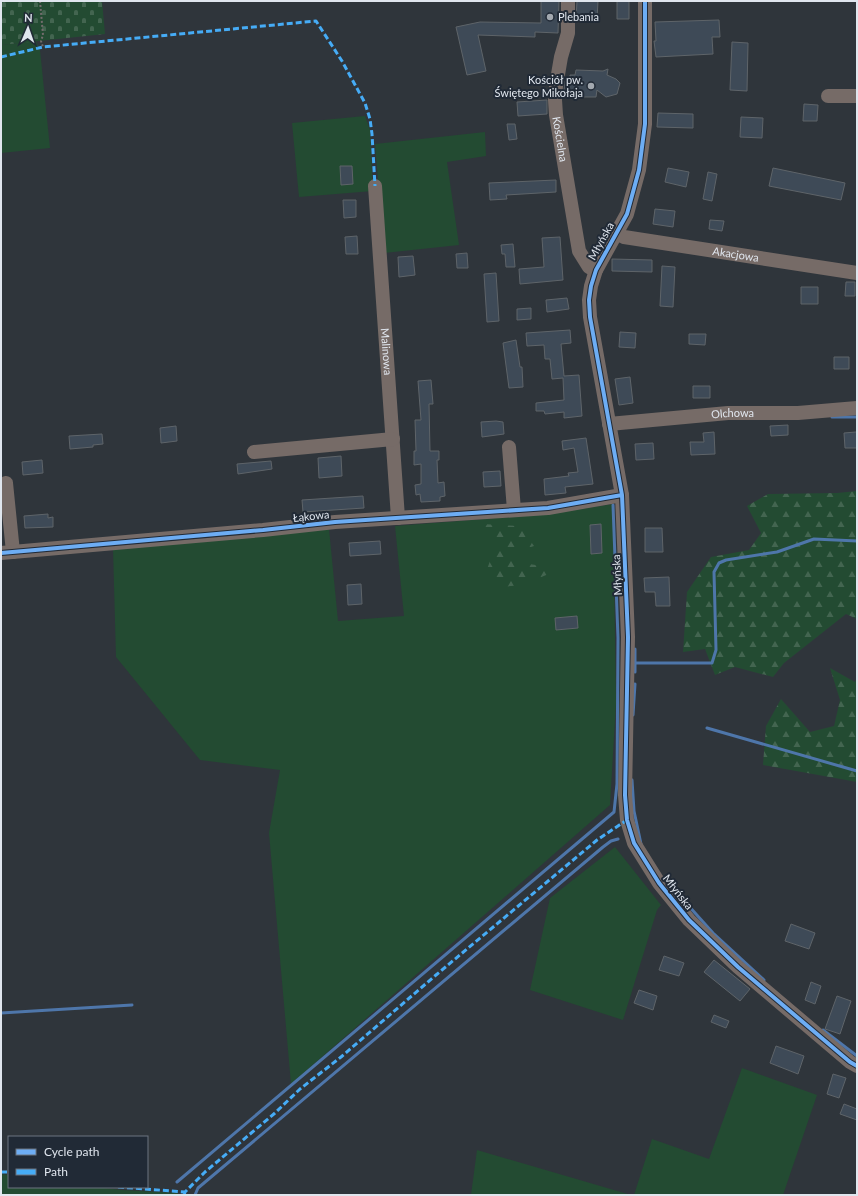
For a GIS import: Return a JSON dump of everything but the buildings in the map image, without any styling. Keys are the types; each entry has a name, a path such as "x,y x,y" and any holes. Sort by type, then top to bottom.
{"street":[{"name":"Kościelna","path":"568,1 568,33 561,57 556,86 556,115 579,251 589,267 596,270"},
{"name":"Młyńska","path":"645,1 645,124 639,170 627,214 596,270 591,286 589,300 590,317 622,495 628,637 625,795 627,820 634,843 659,883 689,920 738,967 850,1062 857,1066"},
{"path":"828,96 857,96"},
{"name":"Malinowa","path":"375,186 398,518"},
{"name":"Akacjowa","path":"616,233 624,237 857,273"},
{"name":"Olchowa","path":"609,424 728,413 798,413 857,408"},
{"path":"254,452 393,439"},
{"path":"510,447 514,510"},
{"path":"6,484 7,552"},
{"name":"Łąkowa","path":"7,552 263,530 335,522 548,508 622,495"}],"path":[{"path":"40,1 43,35 41,41 43,47"}],"green space":[{"path":"1,1 102,1 105,34 1,45"},
{"path":"36,41 40,50 50,148 1,153 1,45"},
{"path":"365,116 370,130 373,191 299,197 292,123"},
{"path":"485,132 486,156 447,162 459,245 384,253 375,144"},
{"path":"857,491 857,619 846,614 784,663 773,677 735,667 715,675 705,649 683,652 687,592 711,557 749,550 761,533 747,506 768,494 837,493"},
{"path":"613,504 616,703 610,805 291,1084 269,833 280,770 200,760 116,657 113,549 329,529 338,621 404,616 395,526 550,514"},
{"path":"481,524 520,526 534,546 516,552 517,562 560,569 523,585 500,587 485,575 495,547"},
{"path":"830,668 855,682 857,678 857,782 763,765 766,726 781,699 810,732 834,726 840,700"},
{"path":"615,847 661,905 657,910 623,1020 530,990 550,898"},
{"path":"742,1068 817,1095 783,1195 634,1195 652,1139 709,1159"},
{"path":"477,1150 631,1195 471,1195"},
{"path":"1,1174 8,1175 8,1188 104,1188 178,1193 177,1195 1,1195"}],"waterway":[{"path":"832,417 857,417"},
{"path":"177,1182 614,812 617,784 618,638 613,505"},
{"path":"636,663 712,663 716,650 714,572 719,563 726,560 777,552 814,539 857,541"},
{"path":"635,649 635,672"},
{"path":"633,715 635,684"},
{"path":"707,728 857,771"},
{"path":"632,780 634,811 641,844"},
{"path":"195,1195 198,1188 603,847 611,841 618,839"},
{"path":"669,884 713,933 764,980"},
{"path":"1,1013 132,1005"},
{"path":"823,1030 857,1056"}],"marked path":[{"path":"1,57 43,47 316,21 342,61 365,103 370,119 372,134 375,186"},
{"path":"184,1195 185,1192 205,1172 275,1113 300,1089 341,1057 597,840 627,820"},
{"path":"1,1172 8,1172"},
{"path":"131,1188 185,1192"}],"cycle path":[{"path":"645,1 645,124 639,170 627,214 596,270 591,286 589,300 590,317 622,495 628,637 625,795 627,820 634,843 659,883 689,920 738,967 850,1062 857,1066"},
{"path":"1,553 263,530 335,522 548,508 622,495"}],"place":[{"name":"Plebania","path":"550,17"},
{"name":"Kościół pw. Świętego Mikołaja","path":"591,86"}]}
